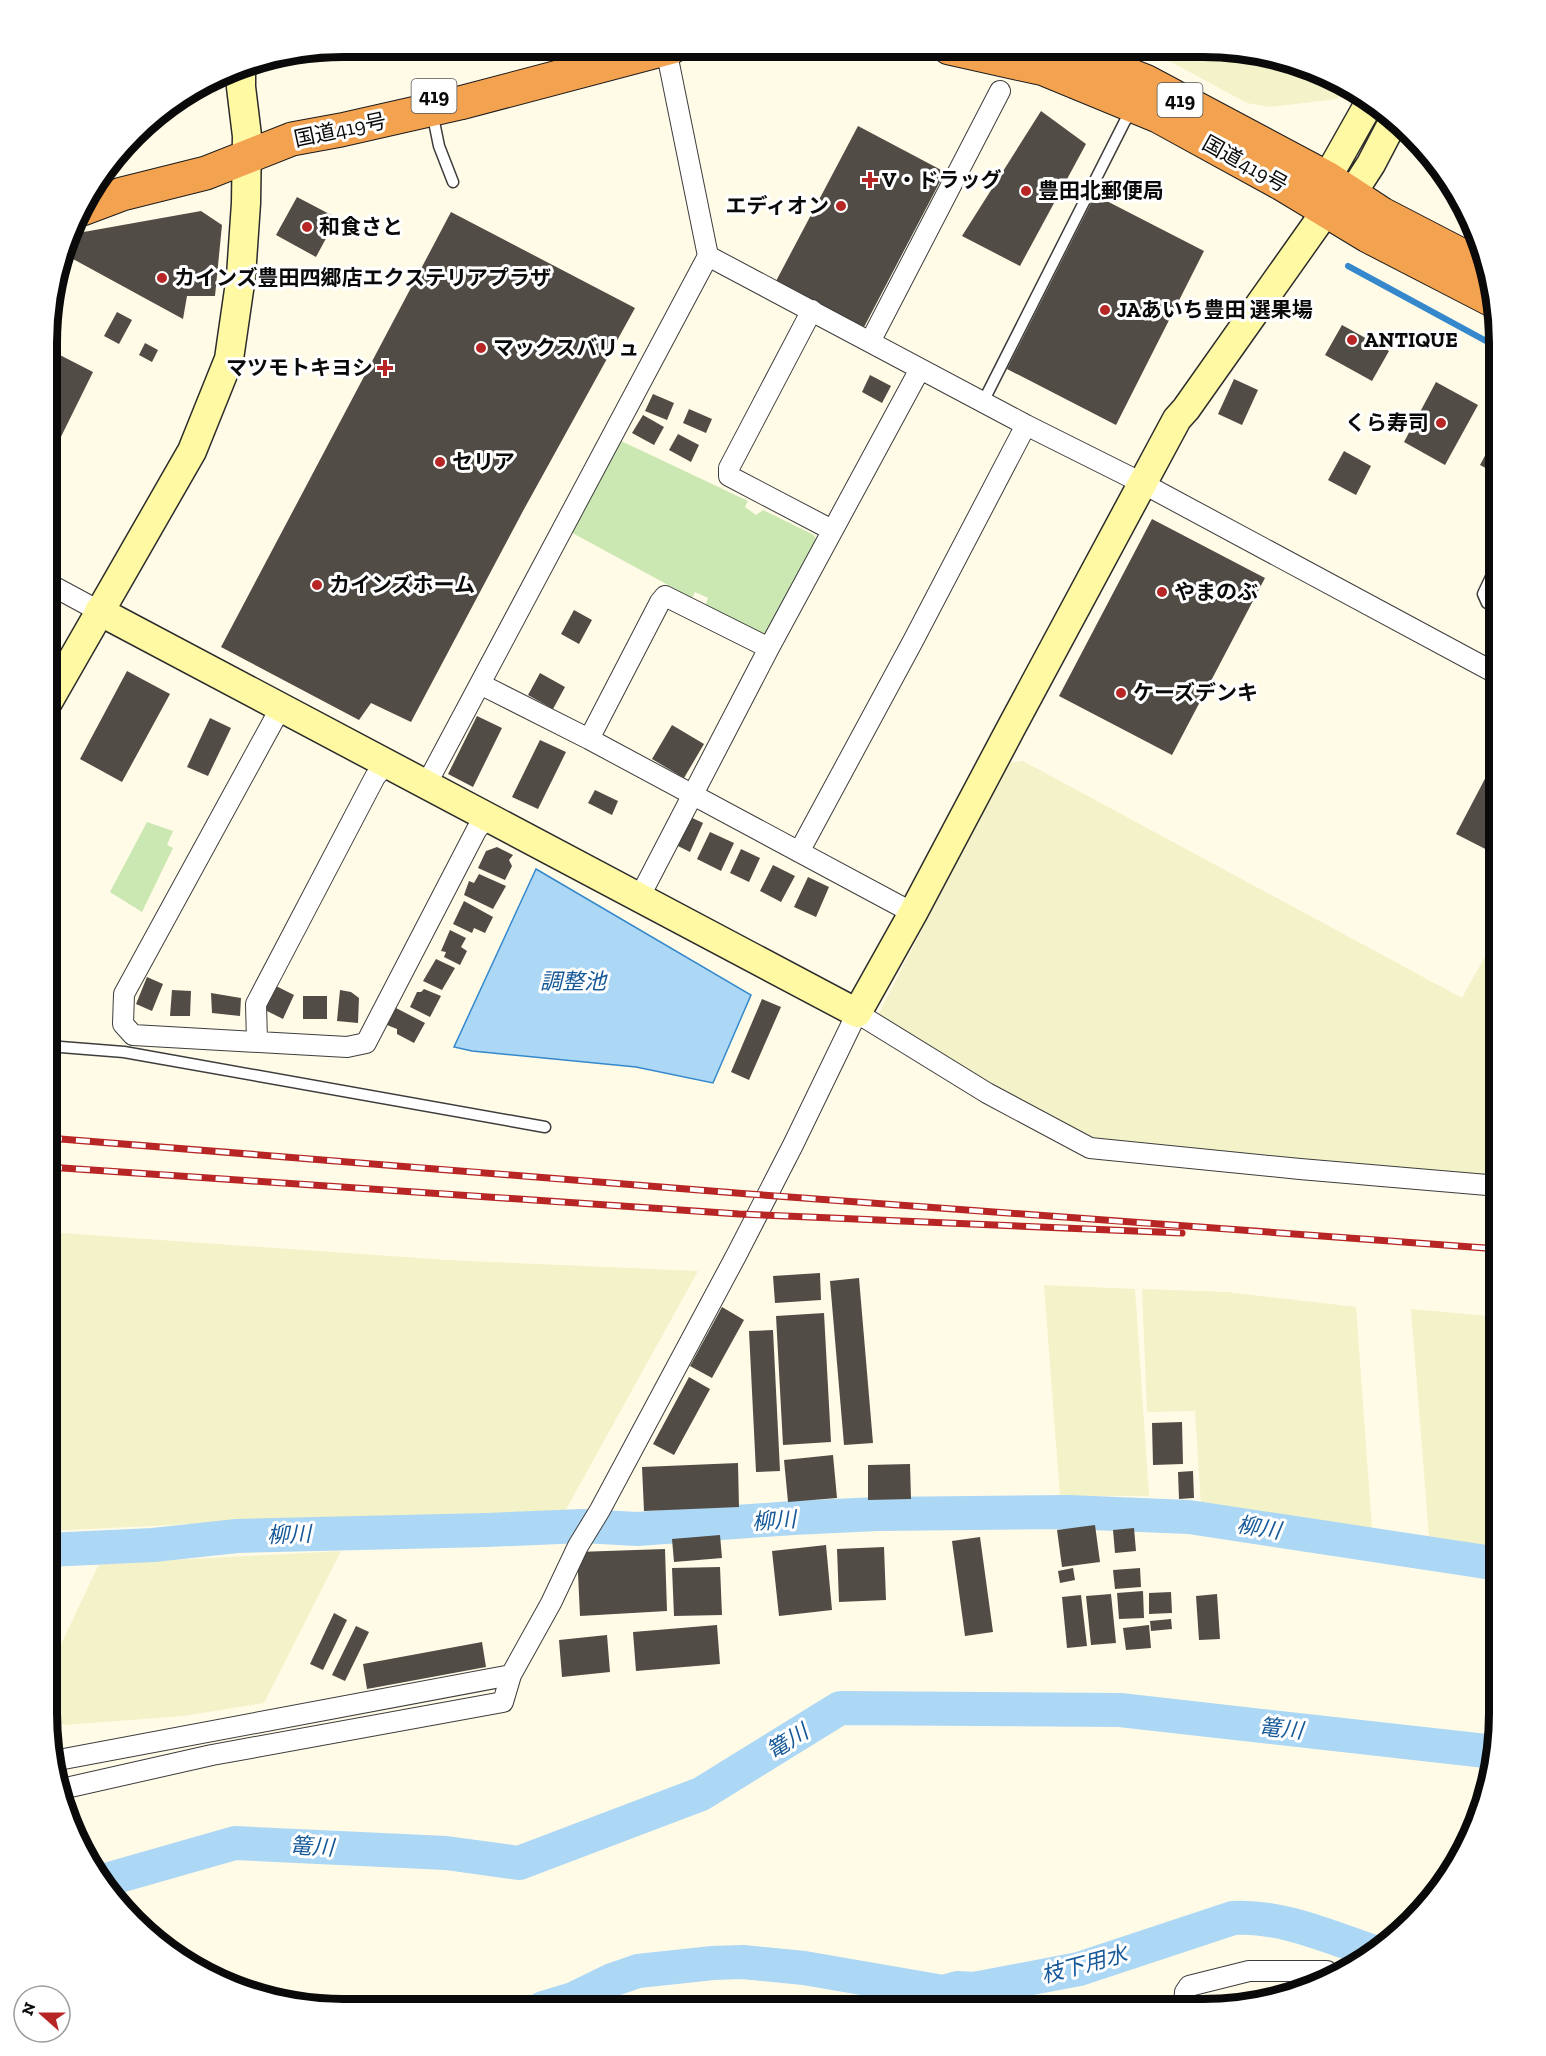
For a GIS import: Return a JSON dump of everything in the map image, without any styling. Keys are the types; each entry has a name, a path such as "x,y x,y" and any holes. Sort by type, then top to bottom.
{"highway":[{"name":"国道419号","path":"93,204 122,194 206,173 247,146 279,131 445,94 582,57"},
{"name":"国道419号","path":"111,176 203,152 341,130 634,57"},
{"name":"国道419号","path":"990,57 1044,69 1158,116 1282,184 1335,195 1392,249 1485,296"},
{"name":"国道419号","path":"1084,57 1145,81 1335,195 1382,214 1477,264"}],"street":[{"path":"426,785 708,256 671,57"},
{"path":"57,686 192,451 229,359 241,276 246,202 247,146 242,76"},
{"path":"870,342 1000,91"},
{"path":"67,1788 212,1755 503,1702 511,1675 778,1175 857,1013 913,914 1142,483 1177,419 1335,195 1368,109"},
{"path":"1335,195 1371,164 1390,127"},
{"path":"708,256 1026,425 1142,483 1489,670"},
{"path":"812,310 729,468 729,476 832,530"},
{"path":"639,898 769,648 920,369"},
{"path":"800,852 1026,425"},
{"path":"57,588 857,1013 987,1093 1090,1148 1489,1185"},
{"path":"589,739 664,596 769,648"},
{"path":"480,684 589,739 913,914"},
{"path":"281,707 124,994 123,1024 132,1035 347,1047 366,1043 477,829 488,818"},
{"path":"257,1041 256,1004 375,777 386,764"},
{"path":"61,1759 511,1675"},
{"path":"1185,1999 1185,1992 1189,1986 1249,1971 1325,1971"}],"lane":[{"path":"983,402 1125,121 1137,107"},
{"path":"431,109 439,146 453,182"},
{"path":"1489,581 1483,594 1489,604"},
{"path":"57,1047 124,1052 545,1127"}],"green space":[{"path":"1162,57 1240,59 1295,72 1341,93 1337,99 1269,107 1247,103"},
{"path":"619,440 748,501 745,507 756,515 763,510 814,535 816,540 771,632 759,635 705,606 708,598 695,592 692,598 567,530"},
{"path":"1023,761 1462,998 1489,949 1489,1175 1092,1142 875,1021 1007,763"},
{"path":"147,822 173,831 167,845 173,848 142,912 110,892"},
{"path":"57,1233 447,1260 698,1271 564,1513 274,1520 57,1531"},
{"path":"1044,1285 1135,1289 1149,1496 1060,1496"},
{"path":"1142,1289 1226,1292 1356,1307 1372,1529 1201,1504 1195,1411 1147,1412"},
{"path":"1411,1309 1489,1316 1489,1546 1429,1536"},
{"path":"341,1551 264,1703 183,1716 64,1725 57,1722 57,1653 99,1564"}],"water":[{"name":"調整池","path":"536,869 751,995 713,1083 636,1067 472,1051 454,1047"}],"building":[{"path":"1041,111 1086,144 1020,266 962,236"},
{"path":"858,126 945,172 863,329 775,283"},
{"name":"JAあいち豊田 選果場","path":"1095,195 1204,251 1116,425 1007,369"},
{"name":"和食さと","path":"297,197 337,218 316,257 276,235"},
{"name":"カインズ豊田四郷店エクステリアプラザ","path":"201,211 222,225 215,296 187,296 183,319 73,259 72,251 80,233"},
{"path":"451,212 635,308 523,511 411,722 371,703 359,720 221,647"},
{"path":"117,312 132,320 119,344 104,336"},
{"path":"1342,325 1389,351 1372,381 1325,355"},
{"path":"145,343 158,350 152,362 139,355"},
{"path":"57,354 93,372 57,445"},
{"path":"870,375 891,386 882,403 862,392"},
{"path":"1234,379 1258,390 1242,425 1218,414"},
{"name":"くら寿司","path":"1436,382 1478,405 1445,465 1404,442"},
{"path":"653,394 674,403 667,420 645,411"},
{"path":"689,409 712,419 706,433 683,423"},
{"path":"643,415 664,427 654,445 632,433"},
{"path":"678,434 699,445 691,462 669,450"},
{"path":"1489,448 1489,470 1480,465"},
{"path":"1344,451 1371,466 1356,495 1328,480"},
{"path":"1152,519 1265,578 1172,755 1059,696"},
{"path":"574,610 592,620 579,644 561,634"},
{"path":"127,671 170,694 122,782 80,759"},
{"path":"540,673 565,687 553,709 528,695"},
{"path":"477,716 502,728 473,787 448,774"},
{"path":"210,718 231,728 208,776 187,767"},
{"path":"672,725 704,744 684,778 652,759"},
{"path":"540,740 566,752 538,809 512,797"},
{"path":"1489,771 1489,851 1456,834"},
{"path":"595,790 618,801 612,815 588,803"},
{"path":"684,814 703,823 690,852 670,842"},
{"path":"710,832 734,843 721,871 697,859"},
{"path":"497,847 513,855 509,860 512,866 505,880 478,868 486,851"},
{"path":"741,849 760,858 749,882 730,873"},
{"path":"773,865 795,876 781,902 760,891"},
{"path":"479,874 506,886 493,909 464,895 469,881 474,883"},
{"path":"808,877 829,887 816,917 794,907"},
{"path":"464,901 493,917 485,933 474,928 472,933 453,924"},
{"path":"450,930 466,938 461,947 467,951 460,965 444,957 446,952 441,951"},
{"path":"436,959 455,968 442,990 423,981"},
{"path":"147,977 163,984 152,1011 136,1004"},
{"path":"276,986 294,995 283,1019 265,1010"},
{"path":"424,989 441,996 430,1017 410,1007 417,992"},
{"path":"172,990 191,991 190,1016 170,1016"},
{"path":"340,990 351,992 359,998 358,1023 337,1021"},
{"path":"211,993 241,998 240,1016 212,1013"},
{"path":"303,996 327,996 327,1019 303,1019"},
{"path":"762,999 781,1007 749,1080 731,1072"},
{"path":"396,1008 425,1023 414,1043 397,1034 397,1029 387,1025"},
{"path":"820,1273 821,1300 775,1303 773,1276"},
{"path":"859,1278 873,1443 844,1445 830,1281"},
{"path":"722,1307 744,1320 712,1378 690,1366"},
{"path":"824,1313 831,1442 783,1445 776,1316"},
{"path":"773,1330 780,1471 756,1472 749,1331"},
{"path":"689,1377 710,1389 674,1455 653,1444"},
{"path":"1182,1422 1183,1464 1153,1465 1152,1423"},
{"path":"833,1455 837,1498 788,1502 784,1460"},
{"path":"738,1463 739,1507 644,1511 642,1467"},
{"path":"910,1464 911,1499 868,1500 868,1465"},
{"path":"1193,1471 1194,1498 1179,1499 1178,1472"},
{"path":"1095,1525 1100,1562 1062,1567 1057,1530"},
{"path":"1134,1528 1136,1551 1115,1553 1113,1530"},
{"path":"720,1535 722,1558 674,1562 672,1539"},
{"path":"980,1537 993,1632 965,1636 952,1541"},
{"path":"826,1545 832,1610 779,1616 772,1551"},
{"path":"884,1547 886,1600 839,1602 837,1549"},
{"path":"665,1549 667,1611 580,1616 577,1552"},
{"path":"720,1567 722,1615 674,1616 672,1568"},
{"path":"1073,1568 1075,1580 1060,1583 1058,1571"},
{"path":"1140,1568 1141,1587 1115,1589 1113,1570"},
{"path":"1143,1591 1144,1618 1119,1619 1117,1593"},
{"path":"1171,1592 1172,1613 1149,1614 1149,1593"},
{"path":"1111,1594 1116,1643 1091,1645 1086,1596"},
{"path":"1217,1594 1220,1639 1199,1640 1196,1596"},
{"path":"1081,1595 1087,1646 1067,1648 1062,1597"},
{"path":"334,1613 347,1620 323,1670 310,1664"},
{"path":"1171,1619 1172,1629 1151,1631 1150,1621"},
{"path":"717,1625 720,1664 636,1671 633,1632"},
{"path":"1149,1625 1151,1648 1126,1650 1123,1628"},
{"path":"356,1626 369,1632 345,1681 332,1675"},
{"path":"607,1635 610,1672 562,1677 559,1640"},
{"path":"482,1642 486,1667 367,1689 363,1664"}],"waterway":[{"path":"1348,266 1489,343"},
{"name":"柳川","path":"57,1550 153,1545 237,1536 583,1526 637,1529 877,1514 1068,1512 1189,1517 1489,1562"},
{"name":"篭川","path":"110,1879 235,1843 446,1853 519,1863 701,1794 840,1708 1120,1710 1487,1751"},
{"name":"枝下用水","path":"573,1999 612,1980 638,1971 743,1962 804,1968 943,1992 957,1988 974,1989 1079,1969 1233,1918 1287,1923 1365,1949"}],"railway":[{"path":"57,1139 749,1194 1489,1248"},
{"path":"57,1168 739,1214 1182,1233"}],"place":[{"name":"V・ドラッグ","path":"870,180"},
{"name":"豊田北郵便局","path":"1026,191"},
{"name":"エディオン","path":"841,206"},
{"name":"和食さと","path":"307,227"},
{"name":"カインズ豊田四郷店エクステリアプラザ","path":"162,278"},
{"name":"JAあいち豊田 選果場","path":"1105,310"},
{"name":"ANTIQUE","path":"1352,340"},
{"name":"マックスバリュ","path":"481,348"},
{"name":"マツモトキヨシ","path":"385,368"},
{"name":"くら寿司","path":"1441,423"},
{"name":"セリア","path":"440,462"},
{"name":"カインズホーム","path":"317,585"},
{"name":"やまのぶ","path":"1162,592"},
{"name":"ケーズデンキ","path":"1121,693"}]}
